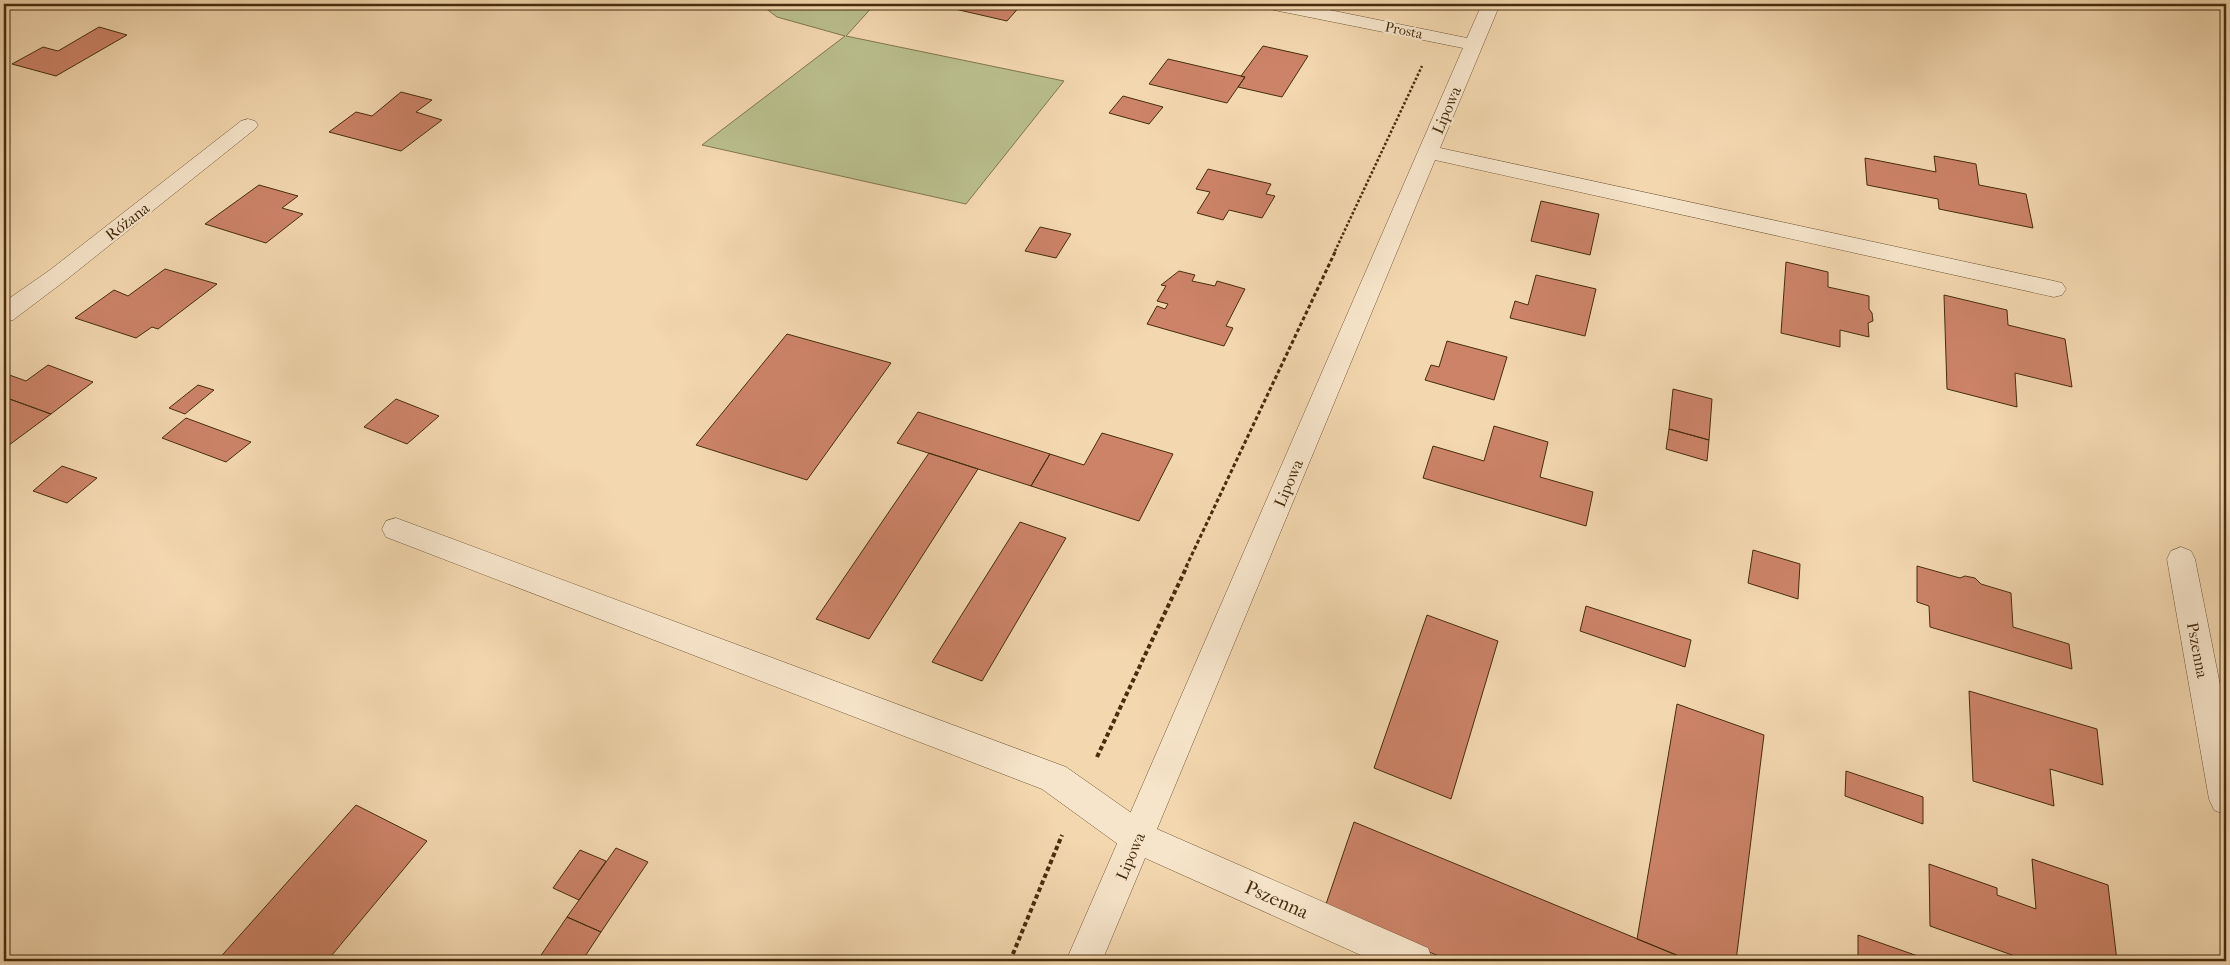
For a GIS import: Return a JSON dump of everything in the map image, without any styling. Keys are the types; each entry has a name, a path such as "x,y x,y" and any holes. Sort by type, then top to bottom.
{"street":[{"name":"Prosta","path":"1274,4 1475,45"},
{"name":"Lipowa","path":"1084,961 1138,838 1491,4"},
{"name":"Różana","path":"4,314 58,275 248,125"},
{"path":"1428,152 2054,289"},
{"name":"Pszenna","path":"396,529 1054,778 1138,838 1415,961"},
{"name":"Pszenna","path":"2181,559 2226,799"}],"path":[{"path":"1010,961 1079,796 1436,37"}],"green space":[{"path":"760,4 875,4 846,36 1064,81 966,204 702,145 845,36 777,17"}],"building":[{"path":"933,4 1022,4 1007,21"},
{"path":"99,27 127,35 56,76 12,64 43,47 58,51"},
{"path":"1263,46 1308,56 1282,97 1238,87 1245,77 1241,76"},
{"path":"1168,59 1245,77 1227,103 1149,84"},
{"path":"401,92 432,100 416,112 442,120 401,151 329,132 356,112 372,116"},
{"path":"1123,96 1163,107 1149,124 1109,113"},
{"path":"1934,156 1976,164 1979,185 2026,194 2033,228 1939,209 1938,199 1867,185 1865,158 1936,172"},
{"path":"1208,169 1271,184 1266,194 1275,196 1262,218 1229,210 1223,220 1197,213 1210,192 1196,189"},
{"path":"259,185 298,196 282,208 303,214 266,243 205,224"},
{"path":"1541,201 1599,214 1590,255 1531,241"},
{"path":"1040,227 1071,234 1056,258 1025,251"},
{"path":"1786,262 1828,272 1828,287 1869,296 1869,309 1872,313 1873,321 1868,323 1869,337 1840,330 1840,347 1781,333"},
{"path":"165,269 217,284 158,329 152,327 136,338 75,318 114,290 128,296"},
{"path":"1179,271 1195,275 1192,281 1215,286 1217,281 1245,289 1226,326 1233,328 1224,346 1147,324 1157,306 1165,309 1168,304 1157,301 1166,286 1161,285"},
{"path":"1536,275 1596,289 1585,336 1510,318 1515,301 1528,305"},
{"path":"1944,295 2007,310 2008,325 2065,339 2072,387 2015,373 2017,407 1947,389"},
{"path":"787,334 891,363 807,480 696,445"},
{"path":"1447,341 1507,357 1494,400 1425,380 1431,365 1439,367"},
{"path":"48,365 93,382 51,414 4,397 4,373 26,381"},
{"path":"198,385 214,390 185,414 169,408"},
{"path":"1673,389 1712,399 1709,440 1669,429"},
{"path":"4,397 51,414 5,448 4,448"},
{"path":"396,399 439,416 407,444 364,427"},
{"path":"918,412 1050,454 1031,486 897,443"},
{"path":"186,418 251,442 226,462 162,438"},
{"path":"1494,426 1548,442 1540,477 1593,492 1586,526 1423,478 1433,446 1484,461"},
{"path":"1669,429 1709,440 1707,461 1666,449"},
{"path":"1102,433 1173,454 1139,521 1031,486 1050,454 1084,465"},
{"path":"929,453 978,469 869,639 816,619"},
{"path":"62,466 97,478 67,503 33,491"},
{"path":"1020,522 1066,538 982,681 932,662"},
{"path":"1753,550 1800,564 1798,599 1748,583"},
{"path":"1917,566 1960,578 1965,576 1975,578 1981,584 2011,593 2013,627 2069,644 2072,669 1930,627 1929,606 1917,602"},
{"path":"1586,606 1691,640 1685,667 1580,631"},
{"path":"1427,615 1498,641 1451,799 1374,768"},
{"path":"1969,691 2097,729 2103,785 2050,769 2054,806 1973,781"},
{"path":"1677,704 1764,735 1736,961 1691,961 1637,939"},
{"path":"1846,771 1923,797 1923,824 1845,796"},
{"path":"356,805 427,841 327,961 217,961"},
{"path":"1354,822 1691,961 1450,961 1325,907"},
{"path":"616,848 648,862 601,932 567,917"},
{"path":"580,850 606,861 579,900 553,888"},
{"path":"2032,859 2108,885 2117,961 2029,961 1930,926 1929,864 1997,888 1997,895 2036,909"},
{"path":"567,917 601,932 582,961 537,961"},
{"path":"1858,935 1932,961 1858,961"}]}
